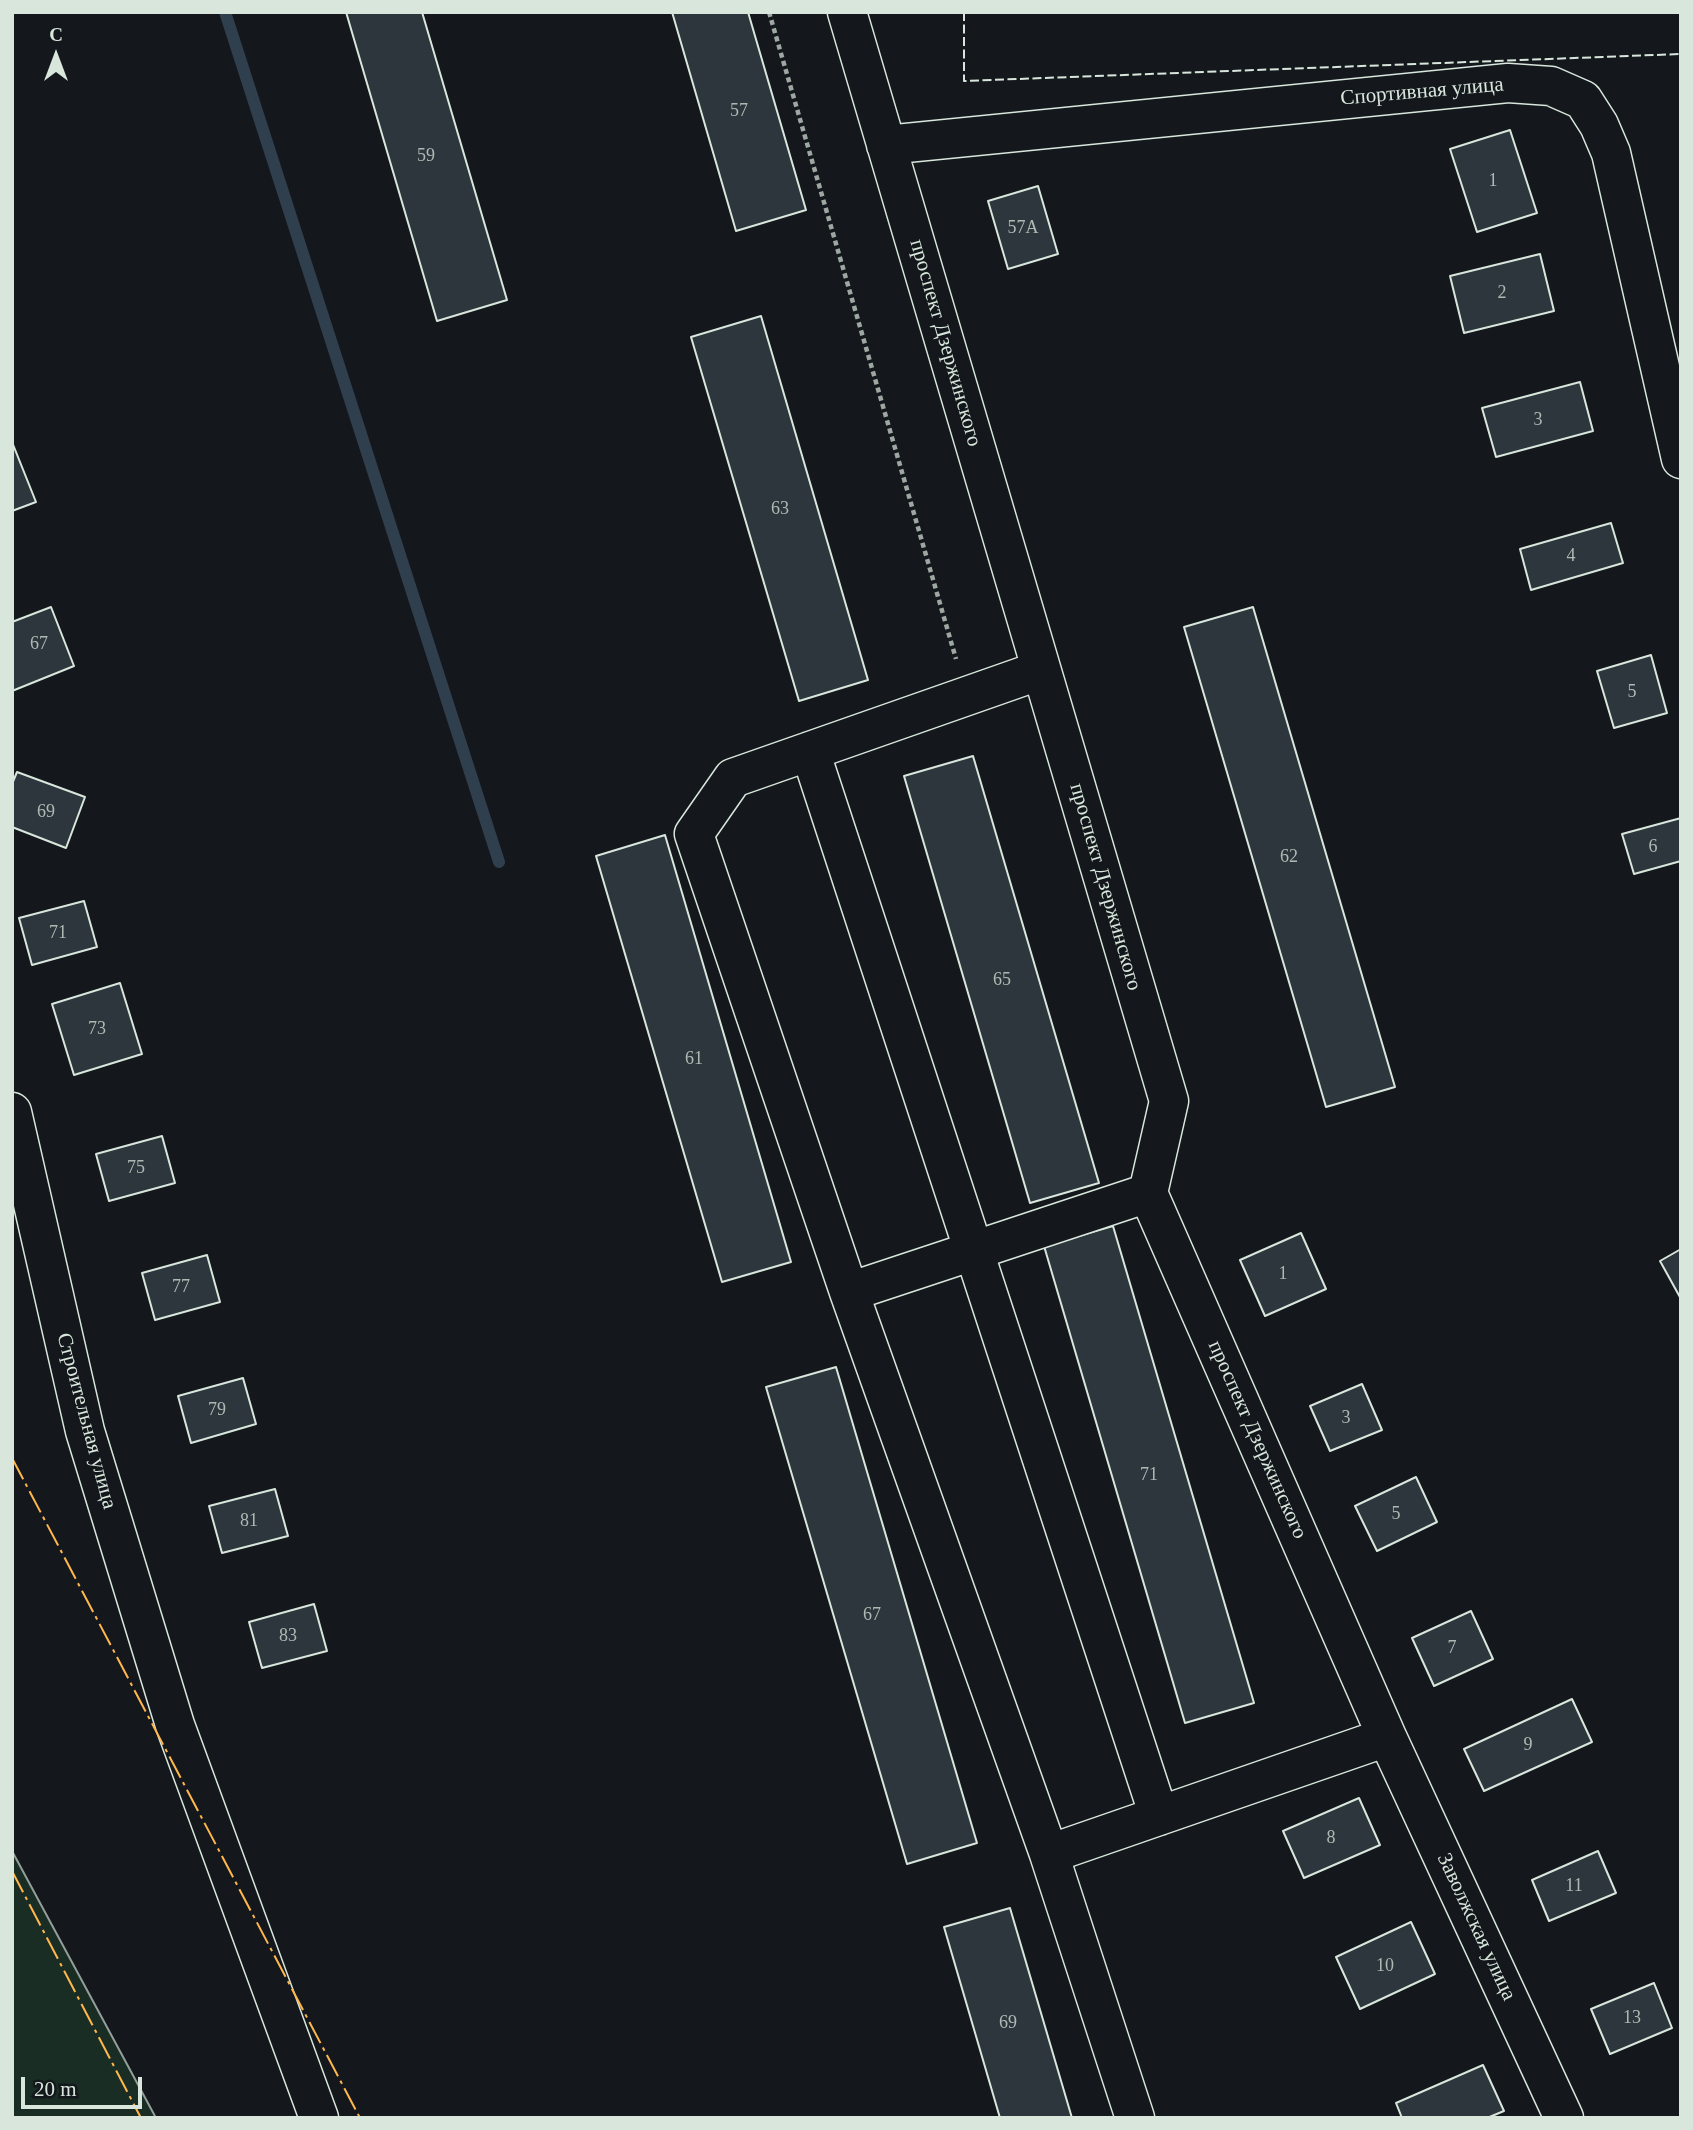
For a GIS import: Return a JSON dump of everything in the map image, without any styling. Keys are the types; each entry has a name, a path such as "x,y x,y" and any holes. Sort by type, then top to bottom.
{"street":[{"name":"проспект Дзержинского","path":"847,12 1169,1101 1148,1193 1387,1737"},
{"name":"Спортивная улица","path":"886,145 1508,83 1551,86 1583,100 1611,153 1681,459"},
{"path":"1041,670 733,778 694,834 849,1292 1049,1854 1135,2118"},
{"path":"810,751 1159,1816"},
{"name":"Строительная улица","path":"12,1112 85,1431 175,1725 319,2118"},
{"path":"849,1292 1148,1193"},
{"path":"1049,1854 1387,1737"},
{"name":"Заволжская улица","path":"1387,1737 1564,2118"}],"path":[{"path":"769,12 967,696"}],"green space":[{"path":"12,1851 156,2118 12,2118"}],"building":[{"path":"346,12 422,12 507,300 437,321"},
{"path":"672,12 748,12 806,210 736,231"},
{"path":"1510,130 1537,213 1477,232 1450,149"},
{"path":"1038,186 1058,254 1008,269 988,201"},
{"path":"1540,254 1554,311 1464,333 1450,276"},
{"path":"761,316 868,680 799,701 691,337"},
{"path":"1580,382 1593,431 1496,457 1482,408"},
{"path":"12,442 36,502 12,511"},
{"path":"1611,523 1623,563 1531,590 1520,549"},
{"path":"51,607 74,666 12,691 12,622"},
{"path":"1253,607 1395,1087 1326,1107 1184,627"},
{"path":"1651,655 1667,713 1614,728 1597,671"},
{"path":"973,756 1099,1183 1030,1203 904,776"},
{"path":"17,772 85,797 66,848 12,827 12,784"},
{"path":"1681,818 1681,861 1634,874 1622,834"},
{"path":"665,835 791,1262 722,1282 596,856"},
{"path":"84,901 97,947 32,965 19,918"},
{"path":"120,983 142,1054 74,1075 52,1004"},
{"path":"162,1136 175,1183 109,1201 96,1154"},
{"path":"1113,1226 1254,1703 1185,1723 1044,1246"},
{"path":"1301,1233 1326,1289 1265,1316 1240,1260"},
{"path":"1681,1249 1681,1299 1660,1261"},
{"path":"207,1255 220,1302 155,1320 142,1273"},
{"path":"836,1367 977,1843 907,1864 766,1387"},
{"path":"243,1378 256,1424 191,1443 178,1396"},
{"path":"1362,1384 1382,1430 1330,1451 1310,1406"},
{"path":"1416,1477 1437,1522 1377,1551 1355,1506"},
{"path":"275,1489 288,1536 222,1553 209,1506"},
{"path":"314,1604 327,1651 262,1668 249,1622"},
{"path":"1471,1611 1493,1659 1434,1686 1412,1638"},
{"path":"1572,1699 1592,1742 1484,1791 1464,1749"},
{"path":"1359,1798 1380,1845 1304,1878 1283,1831"},
{"path":"1598,1851 1616,1893 1549,1921 1532,1880"},
{"path":"1010,1908 1072,2118 1000,2118 944,1927"},
{"path":"1411,1922 1435,1974 1360,2009 1336,1957"},
{"path":"1654,1983 1672,2028 1610,2054 1591,2009"},
{"path":"1483,2065 1504,2111 1487,2118 1402,2118 1396,2103"}],"waterway":[{"path":"225,12 499,862"}],"fence":[{"path":"964,12 964,81 1681,54"}],"power":[{"path":"12,1458 360,2118"},
{"path":"12,1871 141,2118"}]}
